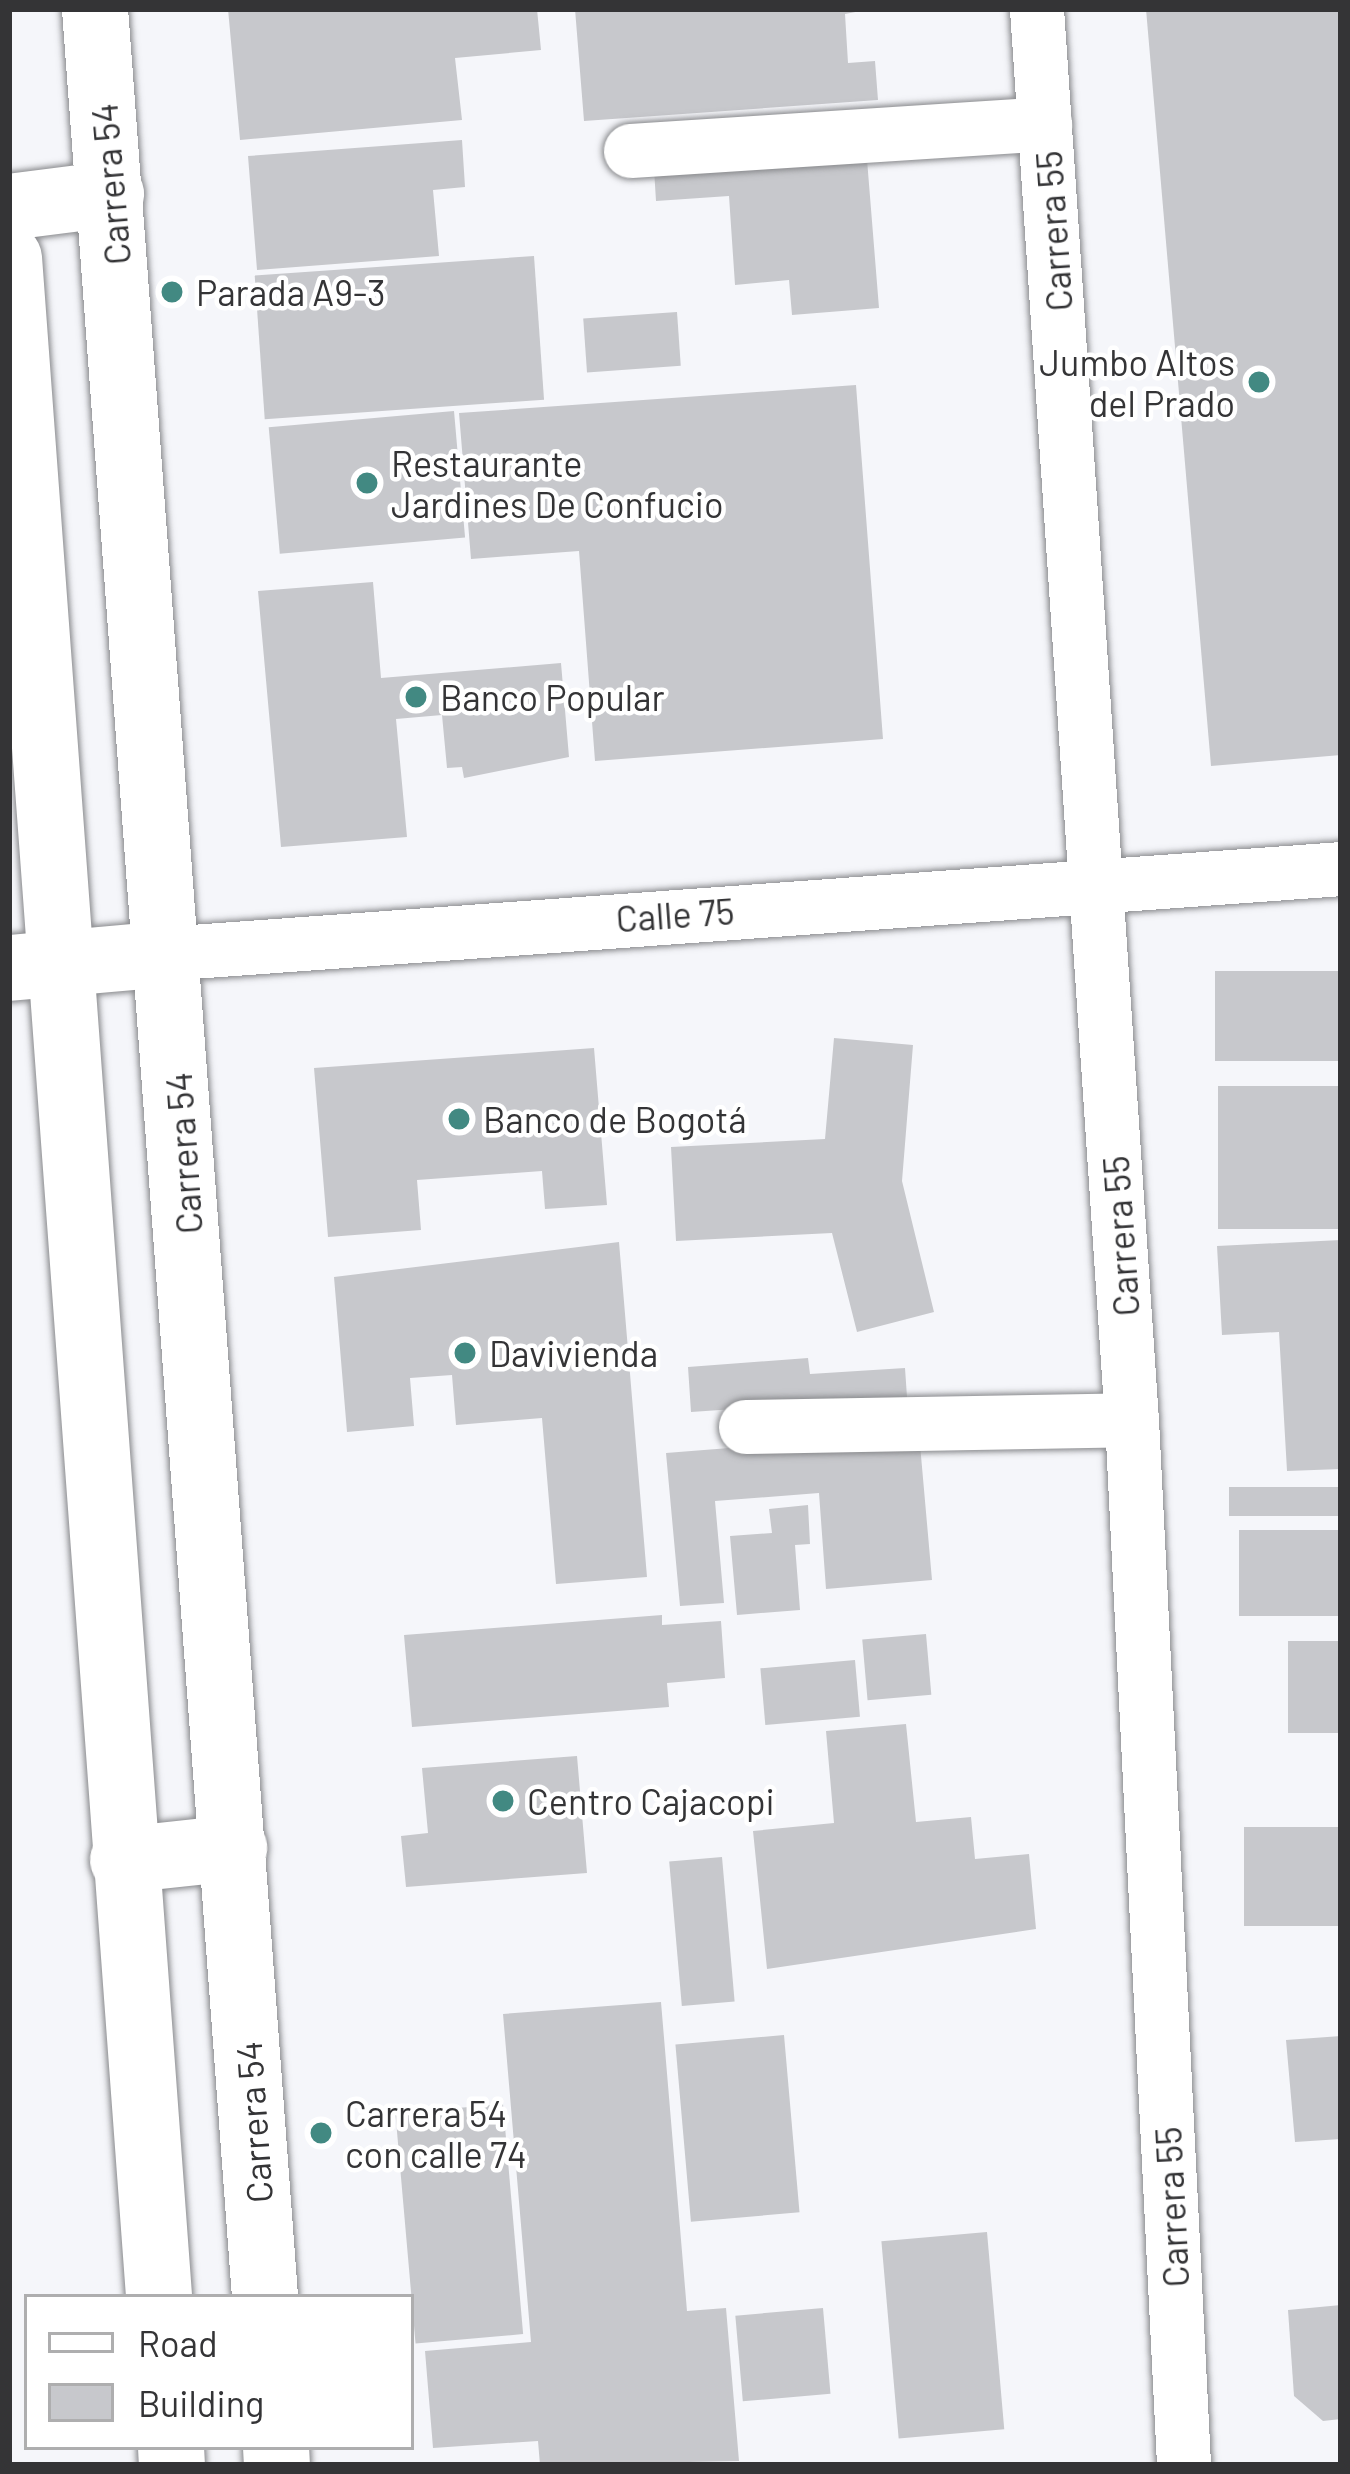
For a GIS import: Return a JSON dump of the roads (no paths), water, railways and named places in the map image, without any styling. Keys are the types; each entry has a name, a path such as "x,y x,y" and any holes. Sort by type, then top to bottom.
{"main road":[{"name":"Carrera 54","path":"95,9 266,2294"},
{"path":"9,207 111,194"},
{"path":"9,258 34,967 123,1859 159,2294"},
{"name":"Calle 75","path":"34,967 165,954"},
{"path":"123,1859 234,1848"}],"street":[{"name":"Carrera 55","path":"1037,9 1132,1420 1184,2465"},
{"path":"631,151 1046,124"},
{"name":"Calle 75","path":"165,954 1098,881 1341,869"},
{"path":"746,1427 1132,1420"}],"place":[{"name":"Parada A9-3","path":"172,292"},
{"name":"Jumbo Altos del Prado","path":"1259,382"},
{"name":"Restaurante Jardines De Confucio","path":"367,483"},
{"name":"Banco Popular","path":"416,697"},
{"name":"Banco de Bogotá","path":"459,1119"},
{"name":"Davivienda","path":"465,1353"},
{"name":"Centro Cajacopi","path":"503,1801"},
{"name":"Carrera 54 con calle 74","path":"321,2133"}]}
